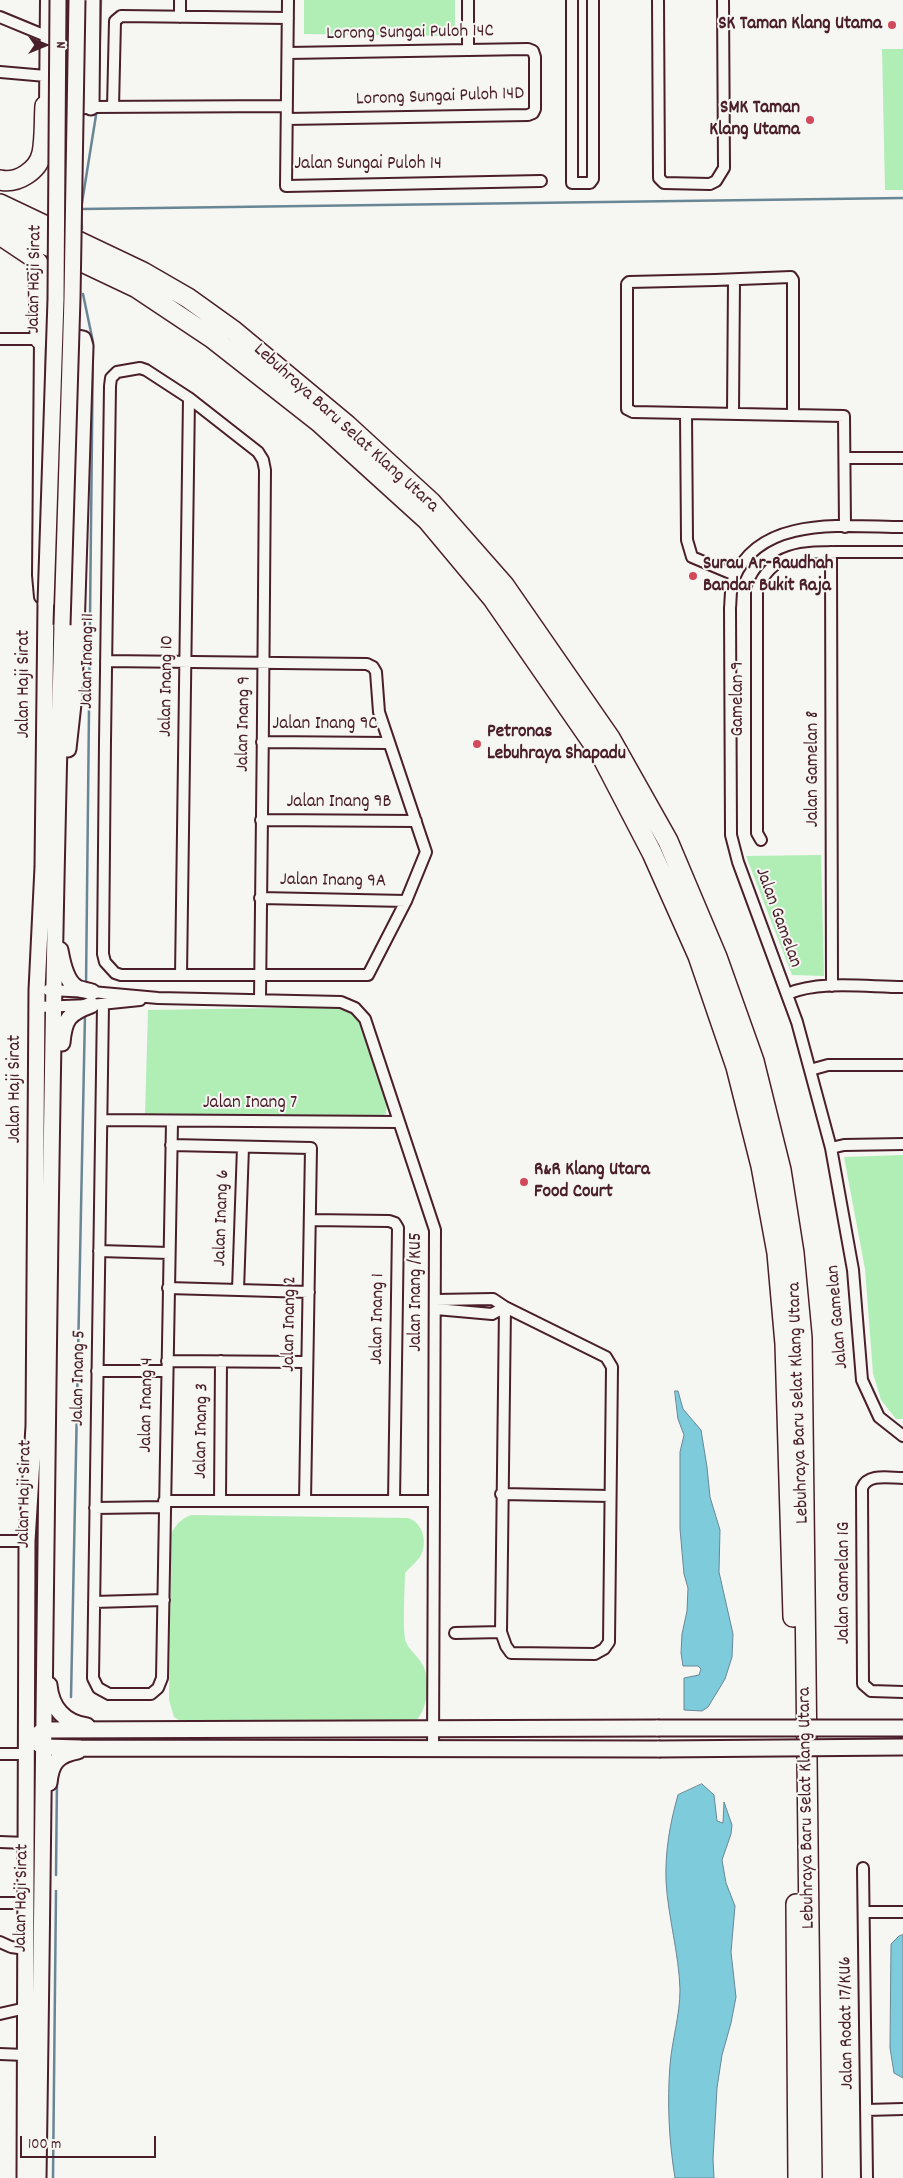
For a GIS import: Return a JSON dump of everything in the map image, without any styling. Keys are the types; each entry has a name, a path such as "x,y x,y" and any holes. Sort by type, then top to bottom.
{"highway":[{"path":"0,180 7,182 20,179 33,169 42,155 45,106"},
{"name":"Lebuhraya Baru Selat Klang Utara","path":"0,204 143,272 188,298 234,331 347,425 431,502 504,585 610,738 668,842 717,957 754,1061 781,1170 794,1253 802,1338 812,2178"},
{"name":"Lebuhraya Baru Selat Klang Utara","path":"0,223 137,288 212,338 319,422 427,520 493,599 601,755 652,853 698,956 736,1067 761,1166 777,1253 785,1344 795,1700 798,2178"},
{"path":"0,235 33,257 38,263 40,339"}],"main road":[{"name":"Jalan Haji Sirat","path":"25,2178 25,1686 27,1541 34,1426 37,990 43,867 46,603 56,299 58,0"},
{"name":"Jalan Haji Sirat","path":"38,2178 44,1840 40,1738 55,998 56,853 72,288 77,0"},
{"path":"92,0 100,107"},
{"path":"40,339 78,338 82,339 85,346 74,695 56,853"},
{"path":"51,1143 63,1027 68,1018 88,1003 76,990 63,964 56,923"},
{"path":"45,1501 49,1544 50,1695 56,1708 64,1717 79,1725 106,1729"},
{"path":"25,1686 32,1698 32,1730 40,1738 97,1748 659,1749 903,1747"},
{"path":"26,1903 30,1863 32,1748 40,1738 106,1729 903,1728"},
{"path":"44,1840 51,1767 56,1760 69,1753 97,1748"},
{"path":"26,2008 35,1996 37,1940 43,1909"},
{"path":"34,2178 33,2091 40,2028"},
{"path":"18,2178 24,2152"}],"street":[{"path":"46,0 45,106 52,110 61,112 100,107 287,106"},
{"path":"180,0 180,17"},
{"name":"Jalan Sungai Puloh 14","path":"288,0 286,186 540,181"},
{"path":"468,0 468,50"},
{"path":"572,0 572,183 590,183 594,179 592,0"},
{"path":"658,0 659,178 664,183 710,184 716,181 724,168 724,0"},
{"path":"100,107 115,21 121,16 288,18"},
{"path":"0,17 46,36"},
{"name":"Lorong Sungai Puloh 14C","path":"288,53 528,49 533,51"},
{"name":"Lorong Sungai Puloh 14D","path":"287,119 533,114 535,109 535,58 533,51"},
{"path":"0,72 46,76"},
{"path":"793,414 793,280 788,276 734,280 631,280 627,284 627,409 633,412 844,416 845,527"},
{"path":"733,413 734,280"},
{"path":"0,339 40,339 38,574 46,653"},
{"name":"Jalan Inang 11","path":"258,452 189,398 152,373 140,368 117,372 111,378 106,661 104,959 114,973 121,975 368,975 406,901"},
{"name":"Jalan Inang 10","path":"181,975 189,398"},
{"path":"686,413 687,540 689,549 692,557 735,575"},
{"name":"Jalan Inang 9","path":"258,452 263,460 265,470 260,999"},
{"path":"845,458 903,458"},
{"name":"Jalan Gamelan","path":"903,528 806,528 779,534 754,550 740,565 732,580 730,608 731,835 738,862 797,1022 831,1148 854,1270 862,1380 878,1417 903,1436"},
{"name":"Gamelan 9","path":"761,840 757,834 756,823 757,590 762,577 776,564 791,556 810,552 831,552"},
{"path":"831,552 903,552"},
{"name":"Jalan Gamelan 8","path":"831,552 832,986"},
{"path":"106,661 263,661 367,664 373,667 376,672 378,712 426,852 406,901"},
{"name":"Jalan Inang 9C","path":"262,742 388,743"},
{"name":"Jalan Inang 9B","path":"261,820 416,821"},
{"name":"Jalan Inang 9A","path":"260,898 406,901"},
{"path":"786,994 800,988 819,986 903,987"},
{"path":"37,990 55,998"},
{"path":"37,1007 76,990"},
{"name":"Jalan Inang /KU5","path":"55,998 88,1003 158,998 341,1002 355,1008 365,1019 398,1122 434,1223 436,1305 433,1501 433,1749"},
{"name":"Jalan Inang /KU5","path":"88,1003 158,998"},
{"name":"Jalan Inang 5","path":"88,1003 102,1120 93,1678 98,1688 109,1694 150,1694 158,1688"},
{"path":"810,1070 828,1065 903,1065"},
{"name":"Jalan Inang 7","path":"102,1120 172,1122 398,1122"},
{"name":"Jalan Inang 4","path":"158,1688 162,1678 164,1600 166,1366 172,1122"},
{"path":"831,1148 844,1145 903,1144"},
{"path":"171,1145 243,1147"},
{"name":"Jalan Inang 2","path":"243,1147 310,1148 305,1501"},
{"name":"Jalan Inang 6","path":"238,1290 243,1147"},
{"name":"Jalan Inang 1","path":"310,1220 389,1221 395,1223 398,1228 394,1501"},
{"path":"99,1250 169,1253"},
{"path":"168,1288 309,1292"},
{"path":"436,1305 493,1298 505,1307 606,1357 612,1367 609,1642 604,1649 595,1654 511,1653 506,1646 501,1632 501,1494 505,1307"},
{"path":"436,1305 492,1314 505,1307"},
{"path":"97,1371 221,1361 307,1362"},
{"name":"Jalan Inang 3","path":"220,1501 221,1361"},
{"name":"Jalan Gamelan 1G","path":"903,1478 871,1478 865,1482 862,1488 863,1684 871,1692 903,1692"},
{"path":"501,1494 610,1496"},
{"path":"96,1508 220,1501 433,1501"},
{"path":"0,1541 27,1541"},
{"path":"94,1602 164,1600"},
{"path":"455,1633 501,1632"},
{"path":"0,1754 26,1754"},
{"path":"0,1842 26,1843"},
{"name":"Jalan Rodat 17/KU6","path":"863,1868 867,2178"},
{"path":"0,1903 26,1903"},
{"path":"864,1912 903,1912"},
{"path":"0,1942 11,1947 26,1949"},
{"path":"0,2014 26,2008"},
{"path":"0,2054 25,2055"},
{"path":"866,2110 903,2110"}],"green space":[{"path":"304,0 455,0 455,36 304,34"},
{"path":"882,49 903,49 903,190 885,190"},
{"path":"821,855 824,976 792,975 746,856"},
{"path":"343,1007 353,1013 359,1023 387,1104 386,1114 380,1116 145,1116 148,1010"},
{"path":"903,1155 903,1419 896,1419 881,1400 873,1373 865,1269 844,1157"},
{"path":"191,1515 408,1518 413,1520 420,1528 424,1544 420,1557 405,1573 404,1620 406,1642 422,1664 427,1678 425,1705 417,1719 412,1724 187,1725 174,1717 169,1700 171,1534 179,1522"}],"water":[{"path":"675,1391 678,1391 683,1409 701,1430 710,1497 720,1530 719,1572 733,1634 732,1657 725,1679 708,1707 702,1711 684,1710 684,1678 699,1675 701,1669 698,1666 683,1666 681,1653 688,1588 684,1574 680,1529 680,1452 684,1435 678,1419"},
{"path":"702,1784 714,1795 717,1821 723,1823 724,1802 732,1825 731,1834 722,1860 726,1883 735,1906 731,1952 736,1997 722,2055 717,2088 713,2159 714,2178 675,2178 670,2136 669,2079 680,1990 678,1962 667,1895 666,1859 670,1827 678,1795"},
{"path":"903,1935 903,2078 894,2073 890,2048 891,1944 899,1936"}],"waterway":[{"path":"98,103 101,0"},
{"path":"97,109 81,209 903,198"},
{"path":"81,209 82,229"},
{"path":"83,294 93,342 86,986"},
{"path":"71,1697 85,1014"},
{"path":"56,1875 57,1778"},
{"path":"53,2178 56,1891"}],"place":[{"name":"SK Taman Klang Utama","path":"892,25"},
{"name":"SMK Taman Klang Utama","path":"810,120"},
{"name":"Surau Ar-Raudhah Bandar Bukit Raja","path":"693,576"},
{"name":"Petronas Lebuhraya Shapadu","path":"477,744"},
{"name":"R&R Klang Utara Food Court","path":"524,1182"}]}
